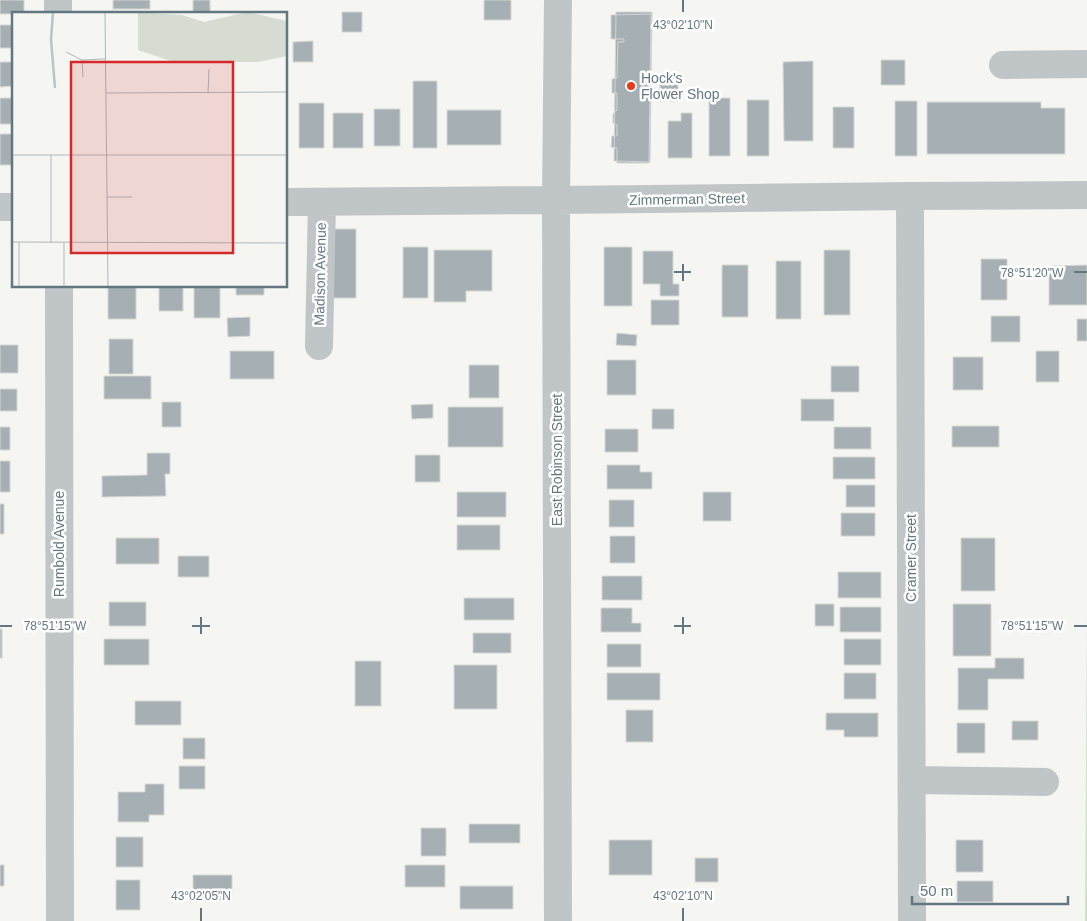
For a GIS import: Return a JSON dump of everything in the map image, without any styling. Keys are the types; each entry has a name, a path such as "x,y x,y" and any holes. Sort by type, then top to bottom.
{"street":[{"name":"East Robinson Street","path":"558,0 556,200 558,921"},
{"path":"1002,65 1087,64"},
{"name":"Zimmerman Street","path":"288,202 1087,195"},
{"name":"Cramer Street","path":"910,196 912,921"},
{"name":"Madison Avenue","path":"319,346 322,202"},
{"name":"Rumbold Avenue","path":"59,288 60,921"},
{"path":"912,780 1044,782"}],"shaded area":[{"path":"1087,611 1087,921 1085,921"}],"building":[{"path":"0,0 24,0 24,12 0,14"},
{"path":"113,0 150,0 150,9 113,9"},
{"path":"193,0 210,0 210,12 193,12"},
{"path":"484,0 511,0 511,20 484,20"},
{"path":"342,12 362,12 362,32 342,32"},
{"name":"Hock's Flower Shop","path":"616,12 652,12 650,162 614,161"},
{"name":"Hock's Flower Shop","path":"651,14 649,163 617,163 617,148 611,147 612,136 617,136 617,125 613,123 613,114 617,110 617,93 612,93 612,79 617,78 618,42 624,42 624,39 611,39 611,15"},
{"path":"0,25 12,25 12,48 0,48"},
{"path":"313,41 313,62 293,62 293,42"},
{"path":"881,60 905,60 905,85 881,85"},
{"path":"813,61 813,141 784,141 783,62"},
{"path":"0,62 12,62 12,86 0,87"},
{"path":"660,78 678,78 678,101 660,101"},
{"path":"413,81 437,81 437,148 413,148"},
{"path":"0,98 12,98 12,124 0,124"},
{"path":"709,98 730,98 730,156 709,156"},
{"path":"747,100 769,100 769,156 747,156"},
{"path":"895,101 917,101 917,156 895,156"},
{"path":"927,102 1041,102 1041,108 1065,108 1065,154 927,154"},
{"path":"299,103 324,103 324,148 299,148"},
{"path":"833,107 854,107 854,148 833,148"},
{"path":"374,109 400,109 400,146 374,146"},
{"path":"447,110 501,110 501,145 447,145"},
{"path":"333,113 363,113 363,148 333,148"},
{"path":"681,113 692,113 692,158 668,158 668,121 681,121"},
{"path":"0,134 12,134 12,165 0,165"},
{"path":"333,229 356,229 356,298 333,298"},
{"path":"403,247 428,247 428,298 403,298"},
{"path":"604,247 632,247 632,306 604,306"},
{"path":"434,250 492,250 492,291 466,291 466,302 434,302"},
{"path":"824,250 850,250 850,315 824,315"},
{"path":"643,251 673,251 673,284 679,284 679,296 660,296 660,284 643,284"},
{"path":"981,259 1007,259 1007,300 981,300"},
{"path":"776,261 801,261 801,319 776,319"},
{"path":"722,265 748,265 748,317 722,317"},
{"path":"1087,265 1087,305 1049,305 1049,266"},
{"path":"108,288 136,288 136,319 108,319"},
{"path":"159,288 183,288 183,311 159,311"},
{"path":"194,288 220,288 220,318 194,318"},
{"path":"236,288 264,288 264,295 236,295"},
{"path":"651,300 679,300 679,325 651,325"},
{"path":"991,316 1020,316 1020,342 991,342"},
{"path":"250,317 250,336 228,337 227,318"},
{"path":"1077,319 1087,319 1087,341 1077,341"},
{"path":"617,333 637,335 636,346 616,345"},
{"path":"109,339 133,339 133,374 109,374"},
{"path":"0,345 18,345 18,373 0,373"},
{"path":"230,351 274,351 274,379 230,379"},
{"path":"1036,351 1059,351 1059,382 1036,382"},
{"path":"953,357 983,357 983,390 953,390"},
{"path":"607,360 636,360 636,395 607,395"},
{"path":"469,365 499,365 499,398 469,398"},
{"path":"831,366 859,366 859,392 831,392"},
{"path":"104,376 151,376 151,399 104,399"},
{"path":"0,389 17,389 17,411 0,411"},
{"path":"801,399 834,399 834,421 801,421"},
{"path":"162,402 181,402 181,427 162,427"},
{"path":"433,404 433,418 412,419 411,405"},
{"path":"448,407 503,407 503,447 448,447"},
{"path":"652,409 674,409 674,429 652,429"},
{"path":"952,426 999,426 999,447 952,447"},
{"path":"0,427 10,427 10,450 0,450"},
{"path":"834,427 871,427 871,449 834,449"},
{"path":"605,429 638,429 638,452 605,452"},
{"path":"147,453 170,453 170,474 165,474 166,496 102,497 102,476 147,475"},
{"path":"415,455 440,455 440,482 415,482"},
{"path":"833,457 875,457 875,479 833,479"},
{"path":"0,461 10,461 10,492 0,492"},
{"path":"607,465 640,465 640,472 652,472 652,489 607,489"},
{"path":"846,485 875,485 875,507 846,507"},
{"path":"457,492 506,492 506,517 457,517"},
{"path":"703,492 731,492 731,521 703,521"},
{"path":"609,500 634,500 634,527 609,527"},
{"path":"0,504 4,504 4,534 0,534"},
{"path":"841,513 875,513 875,536 841,536"},
{"path":"457,525 500,525 500,550 457,550"},
{"path":"610,536 635,536 635,563 610,563"},
{"path":"116,538 159,538 159,564 116,564"},
{"path":"961,538 995,538 995,591 961,591"},
{"path":"178,556 209,556 209,577 178,577"},
{"path":"838,572 881,572 881,598 838,598"},
{"path":"602,576 642,576 642,600 602,600"},
{"path":"464,598 514,598 514,620 464,620"},
{"path":"109,602 146,602 146,626 109,626"},
{"path":"815,604 834,604 834,626 815,626"},
{"path":"953,604 991,604 991,656 953,656"},
{"path":"840,607 881,607 881,632 840,632"},
{"path":"601,608 632,608 632,623 641,623 641,632 601,632"},
{"path":"0,629 2,629 2,658 0,658"},
{"path":"473,633 511,633 511,653 473,653"},
{"path":"104,639 149,639 149,665 104,665"},
{"path":"844,639 881,639 881,665 844,665"},
{"path":"607,644 641,644 641,667 607,667"},
{"path":"995,658 1024,658 1024,679 988,679 988,710 958,710 958,668 995,668"},
{"path":"355,661 381,661 381,706 355,706"},
{"path":"454,665 497,665 497,709 454,709"},
{"path":"607,673 660,673 660,700 607,700"},
{"path":"844,673 876,673 876,699 844,699"},
{"path":"135,701 181,701 181,725 135,725"},
{"path":"626,710 653,710 653,742 626,742"},
{"path":"826,713 878,713 878,737 844,737 844,730 826,730"},
{"path":"1012,721 1038,721 1038,740 1012,740"},
{"path":"957,723 985,723 985,753 957,753"},
{"path":"183,738 205,738 205,759 183,759"},
{"path":"179,766 205,766 205,789 179,789"},
{"path":"145,784 164,784 164,815 149,815 149,822 118,822 118,792 145,792"},
{"path":"469,824 520,824 520,843 469,843"},
{"path":"421,828 446,828 446,856 421,856"},
{"path":"116,837 143,837 143,867 116,867"},
{"path":"609,840 652,840 652,875 609,875"},
{"path":"956,840 983,840 983,872 956,872"},
{"path":"695,858 718,858 718,882 695,882"},
{"path":"0,865 4,865 4,886 0,886"},
{"path":"405,865 445,865 445,887 405,887"},
{"path":"193,875 232,875 232,900 193,900"},
{"path":"116,880 140,880 140,910 116,910"},
{"path":"957,881 993,881 993,902 957,902"},
{"path":"460,886 513,886 513,909 460,909"}],"place":[{"name":"Hock's Flower Shop","path":"631,86"}]}
